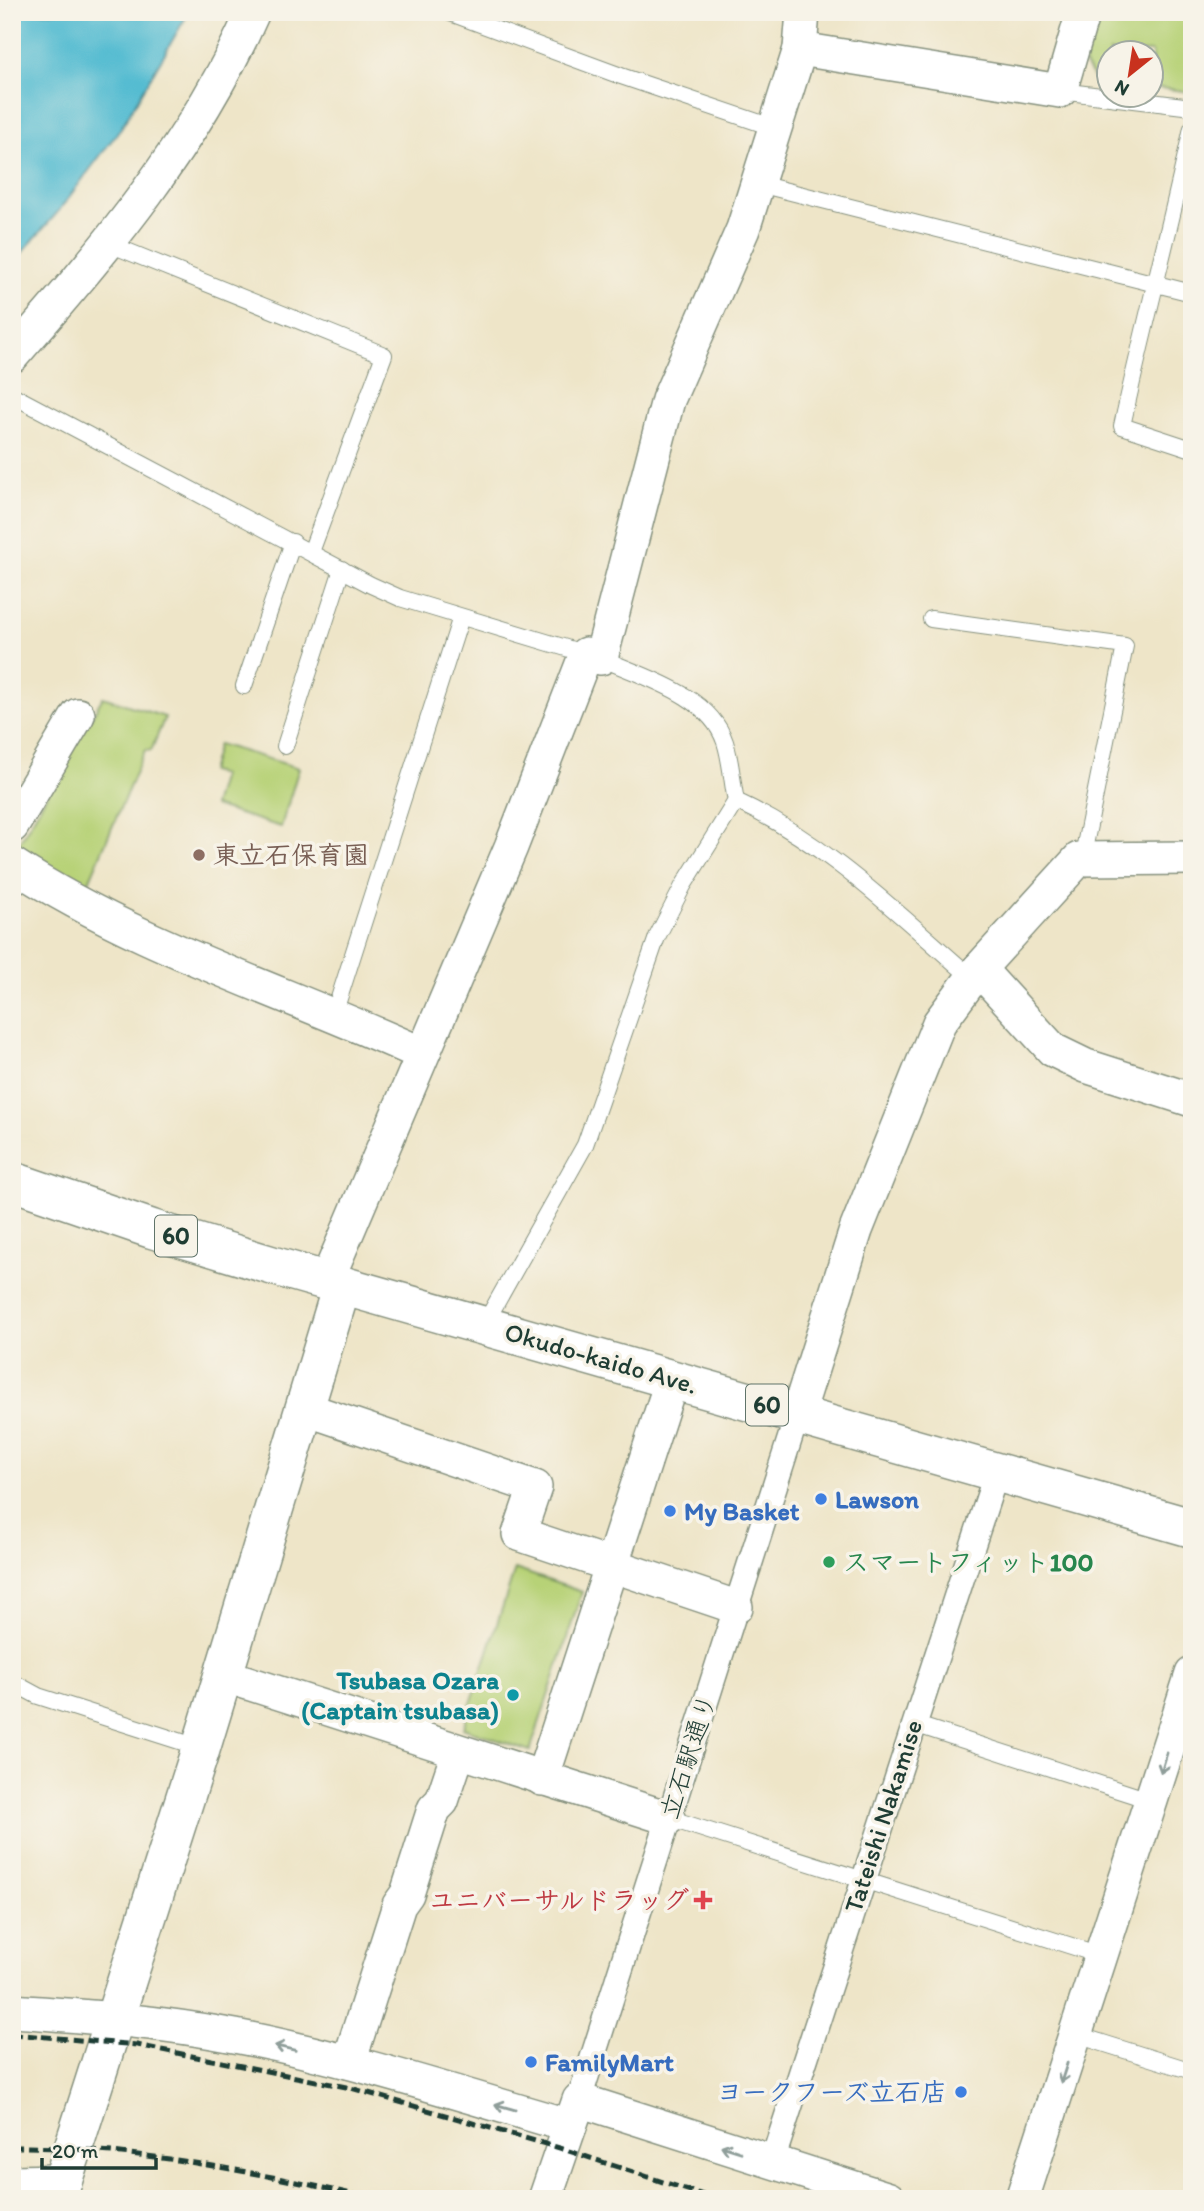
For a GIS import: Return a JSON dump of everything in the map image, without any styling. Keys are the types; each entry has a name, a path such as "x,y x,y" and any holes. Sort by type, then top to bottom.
{"main road":[{"name":"Okudo-kaido Ave.","path":"12,1181 152,1229 1192,1528"},
{"path":"59,2190 201,1748 303,1408 335,1282"}],"street":[{"path":"12,356 141,202 190,130 253,12"},
{"path":"335,1282 422,1054 594,656 668,400 743,229 759,184 800,49 803,12"},
{"path":"800,49 1060,91 1083,12"},
{"path":"12,826 78,715"},
{"path":"798,1413 856,1230 915,1077 939,1023 976,974 1079,859 1192,858"},
{"path":"12,864 60,896 173,951 334,1014 422,1054"},
{"path":"976,974 1053,1050 1086,1066 1192,1100"},
{"path":"542,1779 672,1379"},
{"path":"303,1408 535,1487 519,1534 736,1608"},
{"name":"立石駅通り","path":"575,2113 798,1413"},
{"name":"Tateishi Nakamise","path":"772,2162 997,1471"},
{"path":"1022,2199 1192,1674"},
{"path":"223,1675 458,1753 668,1818"},
{"path":"349,2062 399,1905 407,1894 434,1809 442,1801 458,1753"},
{"path":"12,2011 115,2017 235,2036 575,2113 772,2162 889,2199"},
{"path":"545,2199 575,2113"},
{"path":"12,2182 59,2190"}],"lane":[{"path":"448,12 609,72 775,128"},
{"path":"1060,91 1192,107"},
{"path":"1192,128 1161,270 1154,286 1122,426 1192,449"},
{"path":"759,184 1154,286 1192,293"},
{"path":"107,243 384,355 311,552"},
{"path":"12,395 400,598 594,656 682,695 706,711 725,742 736,801 683,886 657,937 585,1145 484,1325"},
{"path":"244,687 293,542"},
{"path":"285,746 342,569"},
{"path":"334,1014 461,617"},
{"path":"931,619 1125,646 1086,845 1079,859"},
{"path":"736,801 775,819 839,862 976,974"},
{"path":"12,1682 38,1696 201,1748"},
{"path":"914,1724 1152,1801"},
{"path":"668,1818 1102,1956"},
{"path":"1077,2035 1192,2071"}],"green space":[{"path":"1100,12 1192,12 1192,92 1166,89 1166,38 1096,38 1096,79 1084,63"},
{"path":"103,697 165,717 151,751 145,750 85,891 22,854 19,843"},
{"path":"218,744 299,768 281,827 213,806 222,775 210,772"},
{"path":"515,1569 582,1592 530,1751 463,1728"}],"water":[{"path":"12,12 189,12 121,128 57,213 12,264"}],"railway":[{"path":"12,2034 137,2045 351,2088 563,2149 715,2199"},
{"path":"12,2147 149,2156 284,2179 374,2199"}],"place":[{"name":"東立石保育園","path":"199,855"},
{"name":"Lawson","path":"821,1499"},
{"name":"My Basket","path":"670,1511"},
{"name":"スマートフィット100","path":"829,1562"},
{"name":"Tsubasa Ozara (Captain tsubasa)","path":"513,1695"},
{"name":"ユニバーサルドラッグ","path":"703,1900"},
{"name":"FamilyMart","path":"531,2062"},
{"name":"ヨークフーズ立石店","path":"961,2092"}]}
